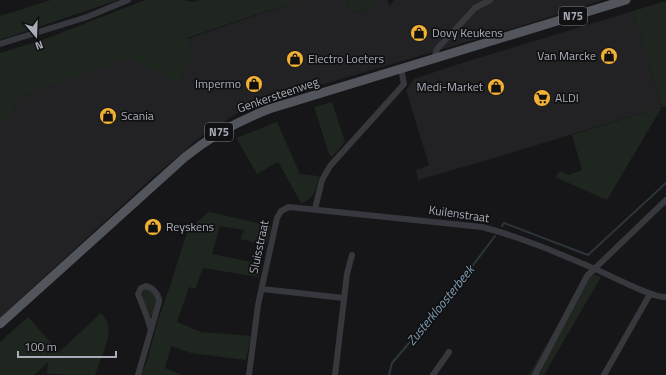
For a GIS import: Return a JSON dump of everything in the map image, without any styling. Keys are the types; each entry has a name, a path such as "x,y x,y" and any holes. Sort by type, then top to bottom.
{"main road":[{"name":"Genkersteenweg","path":"0,324 185,157 209,139 237,122 269,109 626,0"}],"street":[{"path":"0,44 87,17 128,0"},
{"path":"434,58 437,49 475,8 490,0"},
{"path":"315,209 322,180 330,166 404,84 401,68"},
{"path":"535,375 587,276 666,200"},
{"name":"Sluisstraat","path":"249,375 262,289 277,218 281,211 289,207 315,209"},
{"name":"Kuilenstraat","path":"315,209 482,227 505,233 594,268 650,294 666,298"},
{"path":"335,375 347,274 352,255"},
{"path":"138,375 151,330 159,298 152,288 146,286 141,288 138,292 138,296 151,330"},
{"path":"262,289 344,298"},
{"path":"604,375 650,294"},
{"path":"433,375 449,352"}],"shaded area":[{"path":"51,0 118,0 0,40 0,16"},
{"path":"145,0 184,0 193,2 199,0 300,0 187,38 192,56 178,83 129,58 21,96 9,117 0,124 0,53 45,39"},
{"path":"300,0 347,0 351,13 371,7 376,0 387,0 390,6 394,0 603,0 521,26 314,87 238,113 203,135 151,179 0,318 0,124 9,117 21,96 129,57 178,83 187,39"},
{"path":"347,0 376,0 371,7 351,13"},
{"path":"666,1 666,107 662,107 633,11"},
{"path":"633,11 662,107 418,180 416,170 429,165 406,90 414,79"},
{"path":"332,102 345,142 332,157 329,154 314,107"},
{"path":"662,107 607,200 555,177 560,171 569,175 582,170 572,135"},
{"path":"277,122 300,174 319,176 316,189 312,196 301,203 278,162 257,174 236,138"},
{"path":"209,212 271,226 266,245 240,239 244,230 220,226 212,254 261,264 259,277 203,268 195,289 189,287 177,322 201,332 251,336 246,360 191,353 171,346 165,368 182,375 141,375 147,361 158,320 188,229"},
{"path":"588,272 601,277 544,375 529,375"},
{"path":"145,289 153,293 156,299 156,306 152,316 149,315 142,297 142,292"},
{"path":"101,313 108,323 109,329 104,350 95,375 47,374 48,362 34,375 0,375 0,342 28,317 59,352"}],"waterway":[{"name":"Zusterkloosterbeek","path":"502,226 504,223 588,255 666,183"},
{"name":"Zusterkloosterbeek","path":"389,375 392,363 452,293 495,236"}],"place":[{"name":"Dovy Keukens","path":"419,33"},
{"name":"Van Marcke","path":"609,56"},
{"name":"Electro Loeters","path":"295,59"},
{"name":"Impermo","path":"254,84"},
{"name":"Medi-Market","path":"496,87"},
{"name":"ALDI","path":"542,98"},
{"name":"Scania","path":"108,116"},
{"name":"Reyskens","path":"153,227"}]}
